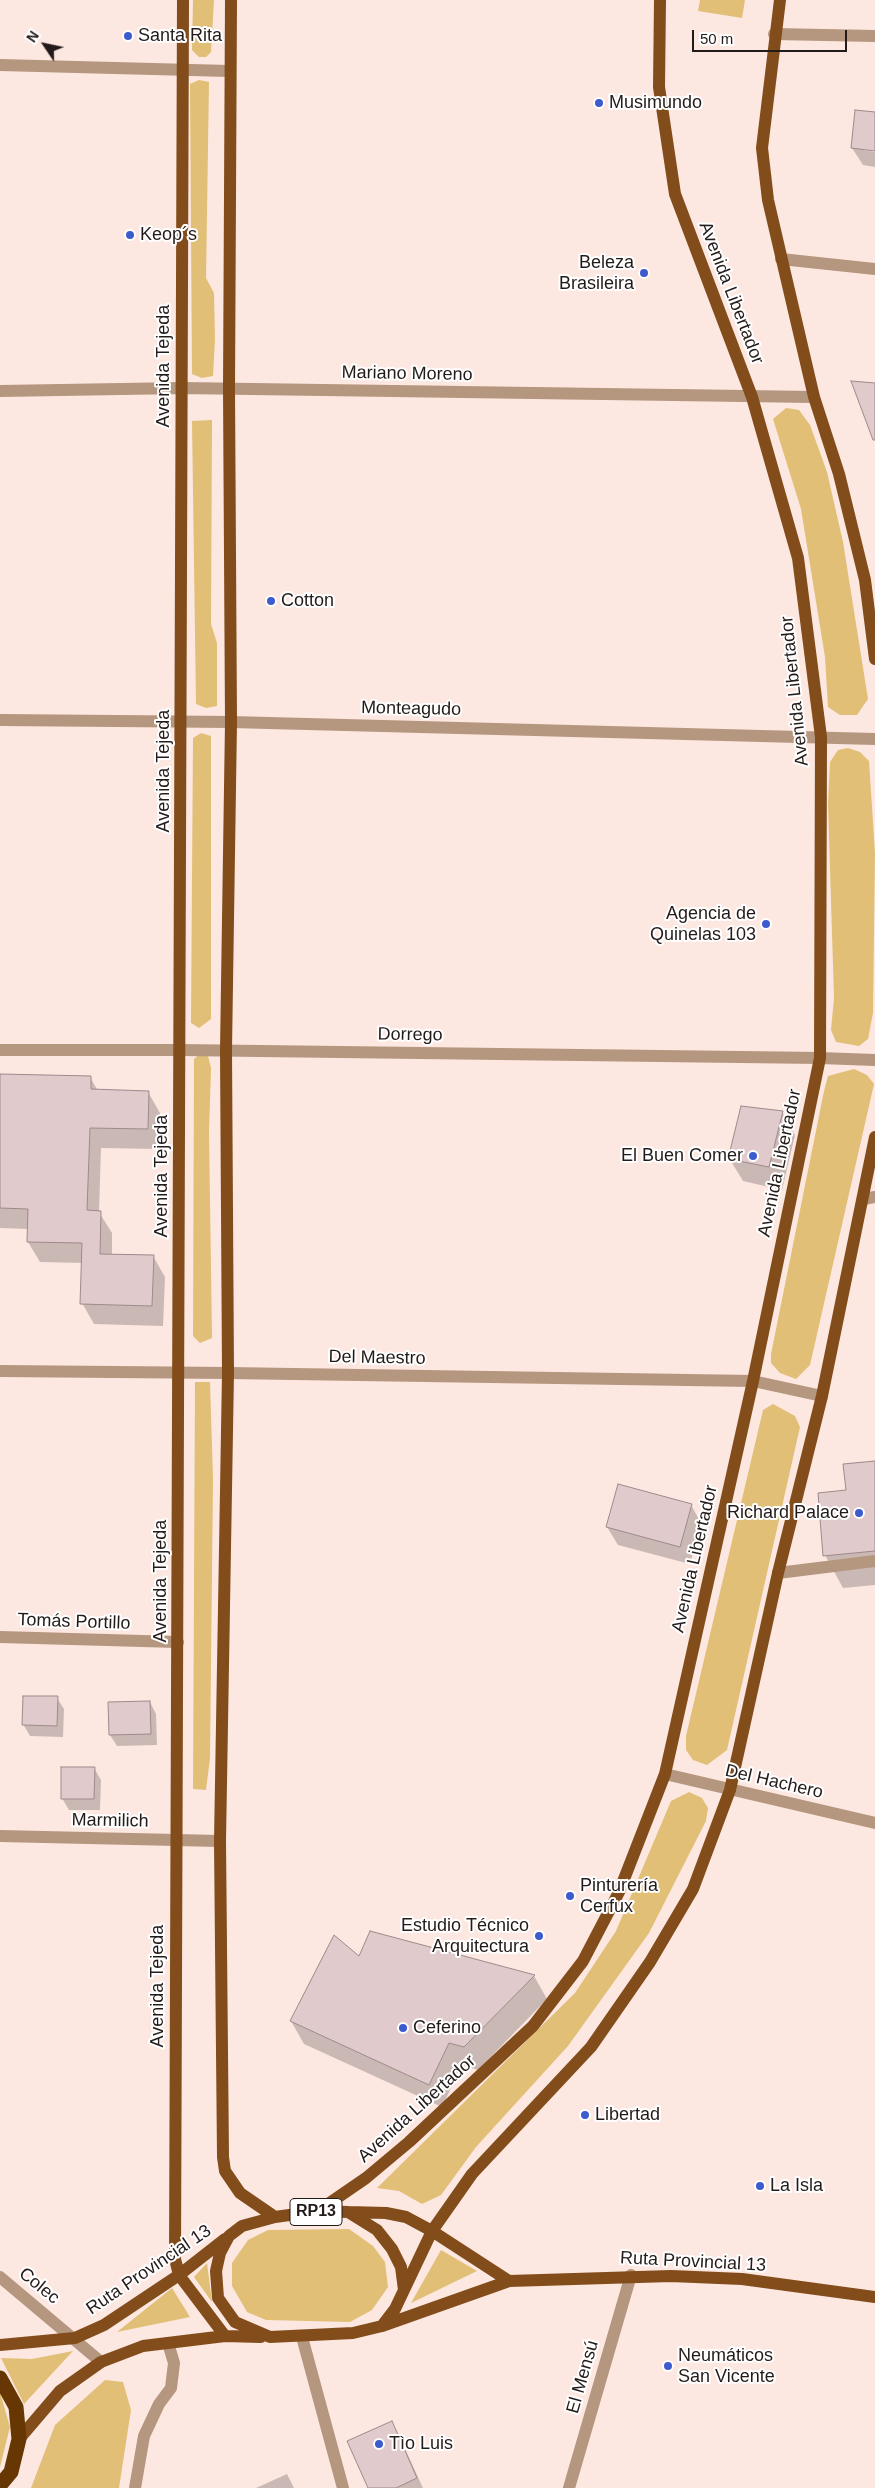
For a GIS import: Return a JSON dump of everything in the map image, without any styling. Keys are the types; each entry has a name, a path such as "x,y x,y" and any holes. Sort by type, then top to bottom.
{"highway":[{"path":"0,2378 16,2407 19,2439 9,2488"},
{"path":"0,2485 11,2472"}],"main road":[{"name":"Avenida Tejeda","path":"182,0 179,1372 174,2259 179,2275 225,2336"},
{"path":"231,0 229,71 231,722 226,1050 228,1372 220,1841 223,2157 226,2172 240,2193 275,2217"},
{"name":"Avenida Libertador","path":"318,2211 366,2178 409,2142 534,2026 583,1961 619,1892 665,1774 753,1381 820,1058 821,737 798,558 752,397 675,194 659,87 660,0"},
{"path":"780,0 774,34 762,148 768,200 814,397 870,580 875,660"},
{"path":"19,2439 60,2391 101,2362 143,2346 225,2336 302,2337 353,2334 382,2326 395,2309 432,2231 472,2174 591,2047 650,1962 693,1889 730,1790 778,1573 869,1198 875,1137"},
{"name":"RP13","path":"229,2236 242,2226 275,2217 318,2211 386,2213 406,2217 432,2231 509,2281"},
{"name":"RP13","path":"348,2212 377,2230 392,2249 401,2267 404,2290"},
{"path":"229,2236 220,2253 216,2271 218,2298 235,2322 270,2337"},
{"name":"Ruta Provincial 13","path":"0,2345 75,2338 104,2325 179,2275 229,2236"},
{"name":"Ruta Provincial 13","path":"382,2326 509,2281 631,2275 742,2279 875,2297"}],"street":[{"path":"774,34 875,36"},
{"path":"0,65 229,71"},
{"path":"781,259 875,268"},
{"name":"Mariano Moreno","path":"0,391 182,388 814,397"},
{"name":"Monteagudo","path":"0,720 231,722 875,739"},
{"name":"Dorrego","path":"0,1050 226,1050 875,1060"},
{"name":"Del Maestro","path":"0,1371 228,1372 753,1381 822,1396"},
{"path":"778,1573 875,1561"},
{"name":"Tomás Portillo","path":"0,1638 178,1642"},
{"name":"Del Hachero","path":"665,1774 875,1823"},
{"name":"Marmilich","path":"0,1836 220,1841"},
{"name":"El Mensú","path":"569,2488 631,2275"},
{"name":"Colec","path":"0,2277 75,2338 101,2362"},
{"path":"302,2337 343,2488"},
{"path":"135,2488 144,2436 159,2404 172,2388 174,2363 168,2342"}],"shaded area":[{"path":"193,0 214,0 211,52 206,57 199,57 192,50"},
{"path":"700,0 745,0 742,18 698,11"},
{"path":"199,80 209,82 206,278 214,293 215,340 213,376 202,378 192,374 190,84"},
{"path":"786,408 799,410 810,425 827,472 843,542 868,699 857,715 840,715 828,707 825,657 801,509 773,419"},
{"path":"212,420 211,624 217,643 217,706 206,708 196,704 192,421"},
{"path":"201,733 211,736 211,1019 199,1028 191,1023 193,738"},
{"path":"848,748 860,752 869,761 875,853 873,1013 868,1039 859,1046 836,1042 831,1030 834,998 828,804 830,762 838,750"},
{"path":"200,1054 208,1056 211,1068 209,1131 212,1338 200,1343 193,1336 194,1059"},
{"path":"854,1069 867,1075 874,1084 810,1365 796,1379 780,1373 771,1363 771,1354 828,1076"},
{"path":"195,1382 210,1382 213,1479 210,1758 206,1790 193,1789"},
{"path":"773,1404 795,1416 800,1427 727,1750 707,1765 693,1760 686,1750 686,1736 763,1410"},
{"path":"689,1792 702,1798 708,1808 706,1821 649,1933 568,2046 476,2147 441,2195 422,2204 399,2191 377,2188 575,1993 616,1931 671,1801"},
{"path":"349,2229 373,2246 385,2262 388,2287 372,2310 350,2322 266,2320 247,2312 232,2286 232,2263 248,2240 268,2230"},
{"path":"441,2250 477,2271 411,2303"},
{"path":"207,2263 212,2302 194,2277"},
{"path":"172,2288 190,2317 117,2332"},
{"path":"73,2351 24,2404 1,2358 32,2359"},
{"path":"105,2380 123,2382 131,2410 119,2488 31,2488 55,2425"},
{"path":"0,2392 10,2427 0,2467"}],"building":[{"path":"855,110 875,112 875,151 851,148"},
{"path":"851,381 875,383 875,440 873,440"},
{"path":"0,1074 91,1076 91,1089 149,1091 148,1129 90,1128 87,1210 101,1211 100,1254 154,1255 152,1306 80,1304 82,1243 27,1242 28,1209 0,1208"},
{"path":"741,1106 783,1111 769,1167 728,1159"},
{"path":"875,1461 875,1551 823,1556 818,1493 846,1490 843,1464"},
{"path":"618,1484 692,1504 680,1547 606,1527"},
{"path":"23,1696 58,1696 57,1726 22,1725"},
{"path":"150,1701 151,1734 109,1735 108,1702"},
{"path":"61,1767 95,1767 94,1799 61,1799"},
{"path":"370,1931 535,1975 464,2047 449,2043 429,2085 290,2021 334,1935 359,1956"},
{"path":"392,2421 417,2478 396,2488 368,2488 347,2441"}],"place":[{"name":"Santa Rita","path":"128,36"},
{"name":"Musimundo","path":"599,103"},
{"name":"Keop´s","path":"130,235"},
{"name":"Beleza Brasileira","path":"644,273"},
{"name":"Cotton","path":"271,601"},
{"name":"Agencia de Quinelas 103","path":"766,924"},
{"name":"El Buen Comer","path":"753,1156"},
{"name":"Richard Palace","path":"859,1513"},
{"name":"Pinturería Cerfux","path":"570,1896"},
{"name":"Estudio Técnico Arquitectura","path":"539,1936"},
{"name":"Ceferino","path":"403,2028"},
{"name":"Libertad","path":"585,2115"},
{"name":"La Isla","path":"760,2186"},
{"name":"Neumáticos San Vicente","path":"668,2366"},
{"name":"Tìo Luis","path":"379,2444"}]}
